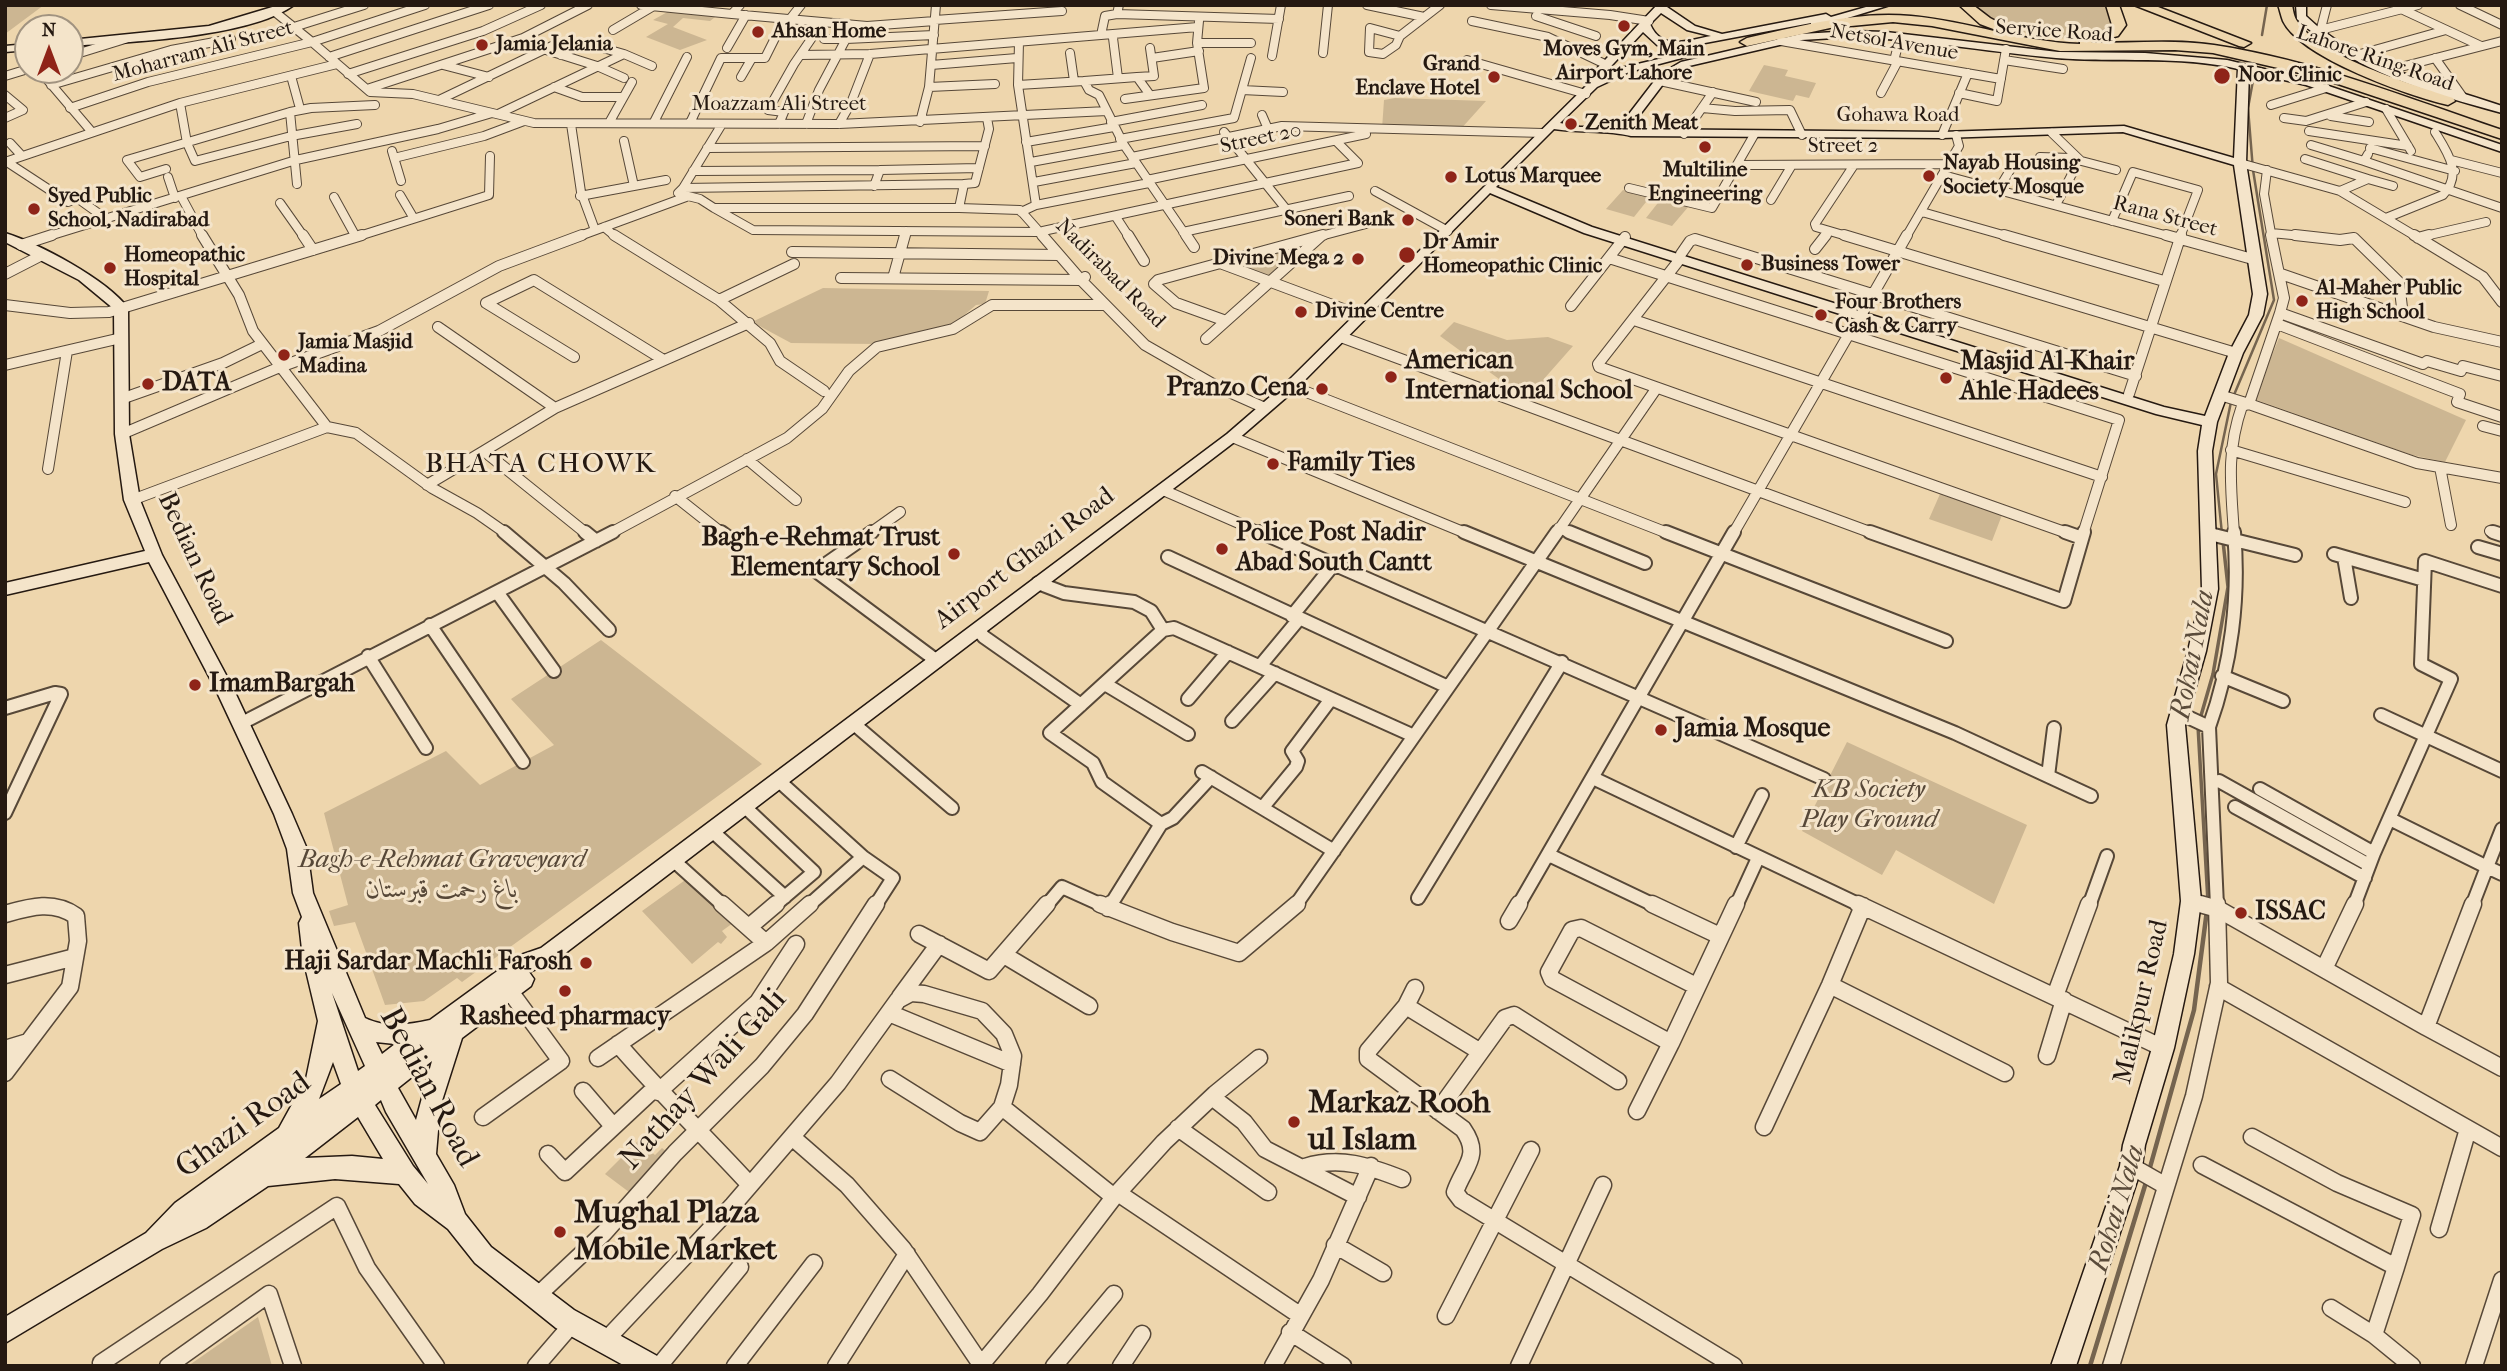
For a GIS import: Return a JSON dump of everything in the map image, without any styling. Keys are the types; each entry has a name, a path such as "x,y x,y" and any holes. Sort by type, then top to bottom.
{"highway":[{"path":"1787,24 1845,5"},
{"path":"1965,5 1985,22 2021,35 2065,41 2091,40 2113,33 2119,25 2118,14 2112,5"},
{"name":"Lahore Ring Road","path":"2140,5 2502,134"},
{"name":"Lahore Ring Road","path":"2155,5 2502,122"},
{"path":"2285,5 2285,11 2294,27 2313,43 2340,59 2388,80 2502,122"},
{"path":"1742,43 1861,18 1887,18 1925,21 2060,47 2178,46 2210,49 2292,66 2502,134"}],"main road":[{"path":"84,42 225,25 275,12 289,5"},
{"path":"1607,65 1670,47 1870,5"},
{"path":"1618,72 1885,5"},
{"path":"2301,5 2301,17 2353,56 2502,110"},
{"path":"1662,6 1691,28 1728,35"},
{"name":"Airport Ghazi Road","path":"445,1031 525,963 548,955 1232,437 1291,386 1488,188 1590,90 1593,79 1662,6"},
{"path":"1648,22 1656,41 1670,47 1692,48 1742,43"},
{"name":"Service Road","path":"1622,130 1660,80 1685,64 1781,41 1852,34 1900,37 2005,55 2194,58 2244,66 2326,88 2361,104 2386,109 2502,149"},
{"path":"1590,90 1624,67 1665,55 1670,47"},
{"name":"Malikpur Road","path":"2071,1363 2136,1169 2134,1145 2163,1048 2194,902 2176,725 2185,715 2210,589 2214,535 2206,451 2210,422 2236,353 2271,319 2260,294 2244,200 2244,66"},
{"name":"Gohawa Road","path":"1548,129 1754,135 1956,135 2129,130 2244,164"},
{"path":"1488,188 1623,239 2161,411 2183,414"},
{"path":"5,237 42,255 103,292 121,308"},
{"name":"Bedian Road","path":"121,308 124,398 122,434 132,500 154,555 284,814 297,849 303,892 336,979 382,1077 446,1193 456,1221"},
{"path":"1861,314 2129,394 2210,422"},
{"path":"5,589 154,555"},
{"name":"Bedian Road","path":"309,909 308,932 328,1019 357,1095 405,1174 423,1196 456,1221 483,1255 573,1323 650,1366"},
{"path":"357,1025 371,1032 387,1035 445,1031 509,990 529,975 548,955"},
{"path":"282,1139 317,1085 324,1058 328,1019"},
{"path":"425,1156 424,1134 445,1031"},
{"name":"Ghazi Road","path":"5,1331 154,1241 198,1220 263,1175 357,1095 445,1031"},
{"name":"Ghazi Road","path":"154,1241 183,1211 282,1139 357,1095"},
{"path":"263,1175 332,1166 369,1167 405,1174"}],"street":[{"path":"294,27 364,5"},
{"name":"Moharram Ali Street","path":"70,108 148,82 312,42 425,5"},
{"path":"329,57 489,5"},
{"path":"348,74 483,32 541,5"},
{"path":"275,12 367,89 530,36 588,5"},
{"path":"641,5 867,26 1025,10 1062,11"},
{"path":"732,13 740,5"},
{"path":"785,32 801,5"},
{"path":"920,121 929,88 936,5"},
{"path":"1272,56 1281,5"},
{"path":"1323,53 1328,5"},
{"path":"1367,5 1424,17"},
{"path":"1400,36 1370,28 1369,52 1382,54 1396,45 1400,36 1440,5"},
{"path":"1491,5 1523,10 1595,13 1614,9 1648,22"},
{"path":"2320,33 2327,5"},
{"path":"2393,5 2481,46"},
{"path":"2320,33 2418,5"},
{"path":"2460,5 2502,25"},
{"path":"613,30 652,7"},
{"path":"1101,35 1105,16 1118,9 1279,19"},
{"path":"1523,10 1596,36"},
{"path":"1575,29 1595,13"},
{"path":"727,48 746,15"},
{"path":"1125,99 1204,88 1198,47 1200,16"},
{"path":"1472,22 1548,37 1607,65"},
{"path":"779,124 784,112 768,111 794,64 822,23"},
{"path":"225,25 240,59"},
{"path":"802,55 870,54 1198,27"},
{"path":"2353,56 2446,30"},
{"path":"824,39 934,34"},
{"path":"1881,93 1896,61 1900,37"},
{"path":"84,52 129,38"},
{"path":"690,123 720,58 765,58 775,38"},
{"path":"1113,38 1118,78"},
{"path":"91,131 51,85 171,50 231,39"},
{"path":"806,124 819,90 846,39"},
{"name":"Netsol Avenue","path":"1781,41 2001,79"},
{"path":"2389,70 2502,41"},
{"path":"1019,42 1018,85 1036,205"},
{"path":"439,100 558,43"},
{"path":"1152,58 1198,47 1251,43"},
{"path":"561,54 581,44"},
{"path":"603,48 652,66"},
{"path":"1018,85 1154,76 1150,48"},
{"path":"546,50 597,66 628,80 623,97 609,123"},
{"path":"1070,53 1074,81"},
{"path":"21,245 296,160 388,141 495,114 624,54"},
{"path":"839,124 851,103 870,54"},
{"path":"1959,93 1997,101 2005,55 2063,69"},
{"path":"654,122 687,57"},
{"path":"741,77 752,58"},
{"path":"931,69 1017,58"},
{"path":"1031,162 1205,122 1217,124 1234,118 1251,58"},
{"path":"2435,58 2462,96"},
{"path":"1467,60 1590,90"},
{"path":"6,162 180,103 337,64"},
{"path":"443,65 489,77"},
{"path":"931,69 980,69"},
{"path":"1942,135 1968,73"},
{"path":"291,76 299,104"},
{"path":"1137,77 1150,95"},
{"path":"1084,80 1089,90 1099,95 1122,142 1194,247"},
{"path":"1660,80 1756,102"},
{"path":"929,88 995,84"},
{"path":"554,87 582,97 623,97"},
{"path":"2271,105 2326,88"},
{"name":"Moazzam Ali Street","path":"367,89 370,92 413,94 524,121 571,124 839,124 1107,111"},
{"path":"1241,90 1283,92"},
{"path":"1684,134 1713,92"},
{"path":"5,95 23,110 5,118"},
{"path":"180,103 187,143 195,161 291,135 357,124"},
{"path":"2284,118 2306,121 2361,104 2369,122 2327,115"},
{"path":"327,427 253,331 248,312 231,277 189,215 167,173 140,177 127,160 290,111 375,105"},
{"path":"1026,142 1202,105"},
{"path":"1702,108 1726,114 1747,110 1790,110 1802,135"},
{"path":"2386,109 2417,159"},
{"path":"290,111 297,184"},
{"path":"1262,115 1268,129"},
{"path":"122,434 280,367 379,331 443,294 499,267 684,192 975,183 989,129 987,118"},
{"path":"394,158 484,136 524,121"},
{"path":"571,124 580,196 584,210 599,228 719,300 770,343 780,361 824,391"},
{"path":"684,192 693,171 722,124"},
{"path":"1217,124 1286,209"},
{"path":"1034,182 1282,126 1381,130 1548,129"},
{"name":"Street 20","path":"1148,182 1381,130"},
{"path":"2309,131 2372,144 2455,171"},
{"path":"2435,132 2455,171 2451,189"},
{"path":"2052,133 2081,160"},
{"path":"1629,188 1713,208 1754,135"},
{"path":"1861,314 1900,252 1959,146 1956,135"},
{"path":"388,141 401,181"},
{"path":"624,141 634,186"},
{"path":"684,192 752,230 1038,230 1116,217 1358,163 1336,141"},
{"path":"10,143 23,156"},
{"path":"2372,144 2408,146"},
{"path":"2364,161 2372,144"},
{"path":"2311,145 2502,208"},
{"path":"706,148 870,149 985,146"},
{"path":"767,170 779,148"},
{"path":"822,170 831,149"},
{"path":"862,170 870,149"},
{"path":"5,305 70,313 109,312 231,277 489,195 490,156"},
{"path":"2039,157 2081,160 2116,170"},
{"path":"2305,159 2393,186"},
{"path":"2451,160 2502,173"},
{"path":"6,162 68,202 77,198 105,218"},
{"path":"1998,190 2015,162"},
{"path":"1854,164 1815,223 1816,227 2236,353"},
{"name":"Street 2","path":"1738,165 1949,164"},
{"path":"2244,164 2340,191 2489,283 2502,302"},
{"path":"1771,200 1792,165"},
{"path":"693,171 979,168"},
{"path":"2249,404 2271,319 2284,298 2264,194 2263,169"},
{"path":"874,187 880,170"},
{"path":"2112,220 2133,172 2198,190 2164,281 2152,328 2129,394"},
{"path":"2056,205 2073,173"},
{"name":"Rana Street","path":"1943,174 2256,260"},
{"path":"2340,191 2368,179"},
{"path":"580,196 666,180"},
{"path":"1021,212 1036,205 1148,182"},
{"path":"959,208 964,184"},
{"path":"2386,218 2451,189"},
{"path":"1375,191 1448,231"},
{"path":"400,195 413,217"},
{"path":"1652,205 1657,195"},
{"path":"1183,232 1349,196"},
{"path":"334,197 356,237"},
{"path":"280,203 313,250"},
{"name":"Nadirabad Road","path":"714,208 1004,208 1021,212 1140,337"},
{"path":"1922,212 2164,281"},
{"path":"1116,217 1144,261"},
{"path":"2418,238 2486,222"},
{"path":"1226,321 1177,302 1157,290 1154,284 1158,280 1220,262 1366,224"},
{"name":"Nadirabad Road","path":"1038,230 1104,305 1167,359 1268,406"},
{"path":"893,278 906,231"},
{"path":"1815,250 1829,231"},
{"path":"2271,233 2340,240 2354,238 2399,282 2403,316"},
{"path":"1206,339 1321,236"},
{"path":"1571,306 1623,239"},
{"path":"2082,538 1656,389 1598,364 1667,276 1690,241 1695,239 2136,376"},
{"path":"792,253 1059,256"},
{"path":"5,274 42,255"},
{"path":"1341,337 2055,600 2064,601 2067,597 2082,538 2119,420 2114,416 1609,258"},
{"path":"1220,262 1362,316"},
{"path":"719,300 794,264"},
{"path":"2281,274 2434,327 2502,342"},
{"path":"841,278 1083,278"},
{"path":"574,357 486,303 534,280 662,359"},
{"path":"2489,283 2502,280"},
{"path":"240,724 596,541 675,496 787,438 822,409 849,371 877,347 953,329 992,305 1104,305"},
{"path":"2271,319 2423,364 2427,360 2461,371 2463,366 2502,376"},
{"path":"2271,319 2460,394 2457,402 2502,416"},
{"path":"1634,320 2102,477"},
{"path":"427,485 555,408 749,323"},
{"path":"438,327 555,408"},
{"path":"1509,921 1849,334"},
{"path":"5,365 121,338"},
{"path":"124,398 223,363 262,344"},
{"path":"48,469 67,351"},
{"path":"1291,386 1946,641"},
{"path":"919,934 989,971 1062,887 1108,908 1191,939 1239,953 1297,904 1656,389"},
{"path":"2222,395 2417,463 2502,478"},
{"path":"2111,1366 2163,1184 2194,1096 2218,988 2218,909 2206,726 2218,702 2236,601 2235,540 2229,465 2233,432 2242,406 2249,404"},
{"path":"2483,426 2502,431"},
{"path":"132,500 327,427 356,433 427,485 510,536 609,630"},
{"path":"1232,437 1955,733 2091,796"},
{"path":"2231,450 2405,502"},
{"path":"484,451 596,541"},
{"path":"747,459 796,500"},
{"path":"2440,467 2451,525"},
{"path":"1163,490 1562,662 1824,779"},
{"path":"675,496 729,538"},
{"path":"900,512 816,572 937,661"},
{"path":"1559,528 1645,563"},
{"path":"2214,535 2295,555"},
{"path":"2478,547 2502,554"},
{"path":"2339,556 2424,580"},
{"path":"2339,556 2351,598"},
{"path":"1168,557 1448,687"},
{"path":"2324,969 2451,680 2421,664 2425,561 2502,586"},
{"path":"1260,666 1334,564"},
{"path":"1038,583 1051,592 1126,601 1147,607 1163,630"},
{"path":"497,592 554,671"},
{"path":"430,625 523,762"},
{"path":"1161,824 1102,782 1093,763 1050,733 1163,630 1174,628 1414,736"},
{"path":"978,630 984,637 1082,705"},
{"path":"1188,699 1228,652"},
{"path":"368,656 426,748"},
{"path":"1418,898 1562,662"},
{"path":"1232,722 1275,673"},
{"path":"2222,677 2284,701"},
{"path":"1105,684 1188,734"},
{"path":"5,708 55,692 61,694 5,813"},
{"path":"1263,807 1296,767 1298,761 1292,751 1331,699"},
{"path":"2185,715 2206,726"},
{"path":"2381,715 2502,771"},
{"path":"854,724 952,808"},
{"path":"2048,776 2054,728"},
{"path":"1108,908 1161,824 1172,818 1207,774 1334,852"},
{"path":"1593,778 2163,1048"},
{"path":"597,1058 766,943 863,857 779,780"},
{"path":"2219,781 2370,865"},
{"path":"2259,789 2370,865"},
{"path":"1736,847 1762,795"},
{"path":"744,806 814,872 748,927"},
{"path":"2235,807 2370,865"},
{"path":"2390,819 2502,874"},
{"path":"2426,1027 2502,829"},
{"path":"712,831 785,897"},
{"path":"1549,855 1720,936"},
{"path":"2047,1056 2059,998 2107,856"},
{"name":"Nathay Wali Gali","path":"537,1296 604,1233 699,1129 762,1066 806,1014 893,878 863,857"},
{"path":"1637,1111 1758,858"},
{"path":"673,860 766,943"},
{"path":"2194,902 2218,909 2502,1068"},
{"path":"5,914 40,905 64,906 76,916 78,941 70,987 5,1073"},
{"path":"1765,1127 1863,906"},
{"path":"1671,1043 1552,979 1550,968 1572,930 1581,928 1696,986"},
{"path":"548,1154 565,1172 613,1126 758,1002 796,944"},
{"path":"605,1341 750,1185 838,1083 939,944"},
{"path":"1004,955 1089,1006"},
{"path":"5,975 75,957"},
{"path":"1830,985 2005,1073"},
{"path":"1415,988 1406,1006 1368,1051 1368,1059 1463,1129 1474,1144 1474,1153 1455,1192 1461,1200 1565,1266 1734,1366"},
{"path":"2218,988 2502,1149"},
{"path":"483,1116 561,1061 509,990"},
{"path":"890,1079 979,1132 1002,1107 1013,1056 1004,1034 982,1011 924,994 911,993 893,1007"},
{"path":"1406,1006 1479,1051"},
{"path":"893,1007 1012,1064"},
{"path":"1438,1111 1505,1018 1514,1015 1618,1081"},
{"path":"5,1049 28,1042"},
{"path":"618,1044 656,1090 699,1129 750,1185"},
{"path":"792,1137 847,1185 906,1254 981,1365 1116,1195 1178,1128 1259,1058"},
{"path":"583,1091 613,1126"},
{"path":"1212,1097 1244,1122 1265,1149 1305,1167 1358,1197"},
{"path":"1002,1107 1116,1195 1301,1316"},
{"path":"1178,1128 1268,1192"},
{"path":"2439,1229 2468,1129"},
{"path":"2252,1137 2337,1183 2412,1215 2374,1335"},
{"path":"1446,1316 1531,1150"},
{"path":"1305,1167 1317,1162 1338,1160 1371,1167 1402,1179"},
{"path":"2202,1165 2396,1267"},
{"path":"1272,1366 1321,1280 1371,1167"},
{"path":"2136,1169 2163,1184"},
{"path":"1519,1366 1603,1185"},
{"path":"101,1363 337,1206 367,1268 436,1366"},
{"path":"1335,1245 1383,1273"},
{"path":"836,1366 906,1254"},
{"path":"735,1366 814,1263"},
{"path":"659,1366 740,1267"},
{"path":"2474,1366 2502,1280"},
{"path":"169,1366 269,1294 293,1366"},
{"path":"1054,1366 1114,1294"},
{"path":"2331,1308 2374,1335 2412,1366"},
{"path":"536,1366 573,1323"},
{"path":"1290,1332 1343,1366"},
{"path":"1121,1366 1142,1334"}],"green space":[{"path":"5,5 44,5 32,14 14,14 14,27 5,34"},
{"path":"1973,5 2106,5 2112,14 2113,25 2098,33 2080,37 2041,36 2003,25"},
{"path":"671,10 719,14 710,21 683,18 673,27 707,40 680,50 646,37 668,24 653,20"},
{"path":"1764,65 1788,70 1785,76 1816,83 1809,98 1796,95 1793,101 1749,91"},
{"path":"1395,98 1486,101 1459,131 1382,129 1384,100"},
{"path":"1623,190 1650,197 1634,217 1606,209"},
{"path":"1661,199 1689,206 1672,226 1646,218"},
{"path":"1304,245 1272,276 1234,264"},
{"path":"823,288 989,291 985,304 976,305 949,328 875,344 791,343 752,322"},
{"path":"1454,322 1507,340 1548,337 1573,346 1543,380 1556,385 1545,398 1499,379 1440,336"},
{"path":"2279,338 2466,420 2445,462 2412,455 2254,399"},
{"path":"1940,494 2002,515 1992,541 1929,519"},
{"name":"Bagh-e-Rehmat Graveyard باغ رحمت قبرستان","path":"601,640 762,764 462,982 457,978 424,1001 385,1005 355,922 334,926 329,911 348,905 324,813 446,751 480,785 554,745 511,699"},
{"name":"KB Society Play Ground","path":"1847,742 2027,825 1994,904 1896,850 1882,875 1802,831"},
{"path":"688,878 733,923 722,931 727,937 721,944 718,942 692,964 642,911"},
{"path":"638,1141 655,1155 662,1148 671,1155 633,1195 605,1174"},
{"path":"258,1317 272,1366 188,1366"}],"waterway":[{"name":"Rohai Nala","path":"2262,35 2267,5"},
{"name":"Rohai Nala","path":"2222,534 2216,474 2231,402 2274,300 2253,170 2248,108 2254,75"},
{"name":"Rohai Nala","path":"2208,902 2198,726 2213,674 2228,587 2222,532"},
{"name":"Rohai Nala","path":"2149,1171 2194,1010 2207,910"},
{"name":"Rohai Nala","path":"2090,1366 2147,1179"}],"place":[{"name":"Moves Gym, Main Airport Lahore","path":"1624,26"},
{"name":"Ahsan Home","path":"758,32"},
{"name":"Jamia Jelania","path":"482,45"},
{"name":"Noor Clinic","path":"2222,76"},
{"name":"Grand Enclave Hotel","path":"1494,77"},
{"name":"Zenith Meat","path":"1571,124"},
{"name":"Multiline Engineering","path":"1705,147"},
{"name":"Nayab Housing Society Mosque","path":"1929,176"},
{"name":"Lotus Marquee","path":"1451,177"},
{"name":"Syed Public School, Nadirabad","path":"34,209"},
{"name":"Soneri Bank","path":"1408,220"},
{"name":"Dr Amir Homeopathic Clinic","path":"1407,255"},
{"name":"Divine Mega 2","path":"1358,259"},
{"name":"Business Tower","path":"1747,265"},
{"name":"Homeopathic Hospital","path":"110,268"},
{"name":"Al-Maher Public High School","path":"2302,301"},
{"name":"Divine Centre","path":"1301,312"},
{"name":"Four Brothers Cash & Carry","path":"1821,315"},
{"name":"Jamia Masjid Madina","path":"284,355"},
{"name":"American International School","path":"1391,377"},
{"name":"Masjid Al-Khair Ahle Hadees","path":"1946,378"},
{"name":"DATA","path":"148,384"},
{"name":"Pranzo Cena","path":"1322,389"},
{"name":"Family Ties","path":"1273,464"},
{"name":"Police Post Nadir Abad South Cantt","path":"1222,549"},
{"name":"Bagh-e-Rehmat Trust Elementary School","path":"954,554"},
{"name":"ImamBargah","path":"195,685"},
{"name":"Jamia Mosque","path":"1661,730"},
{"name":"ISSAC","path":"2241,913"},
{"name":"Haji Sardar Machli Farosh","path":"586,963"},
{"name":"Rasheed pharmacy","path":"565,991"},
{"name":"Markaz Rooh ul Islam","path":"1294,1122"},
{"name":"Mughal Plaza Mobile Market","path":"560,1232"}],"district":[{"name":"BHATA CHOWK","path":"541,465"}]}
